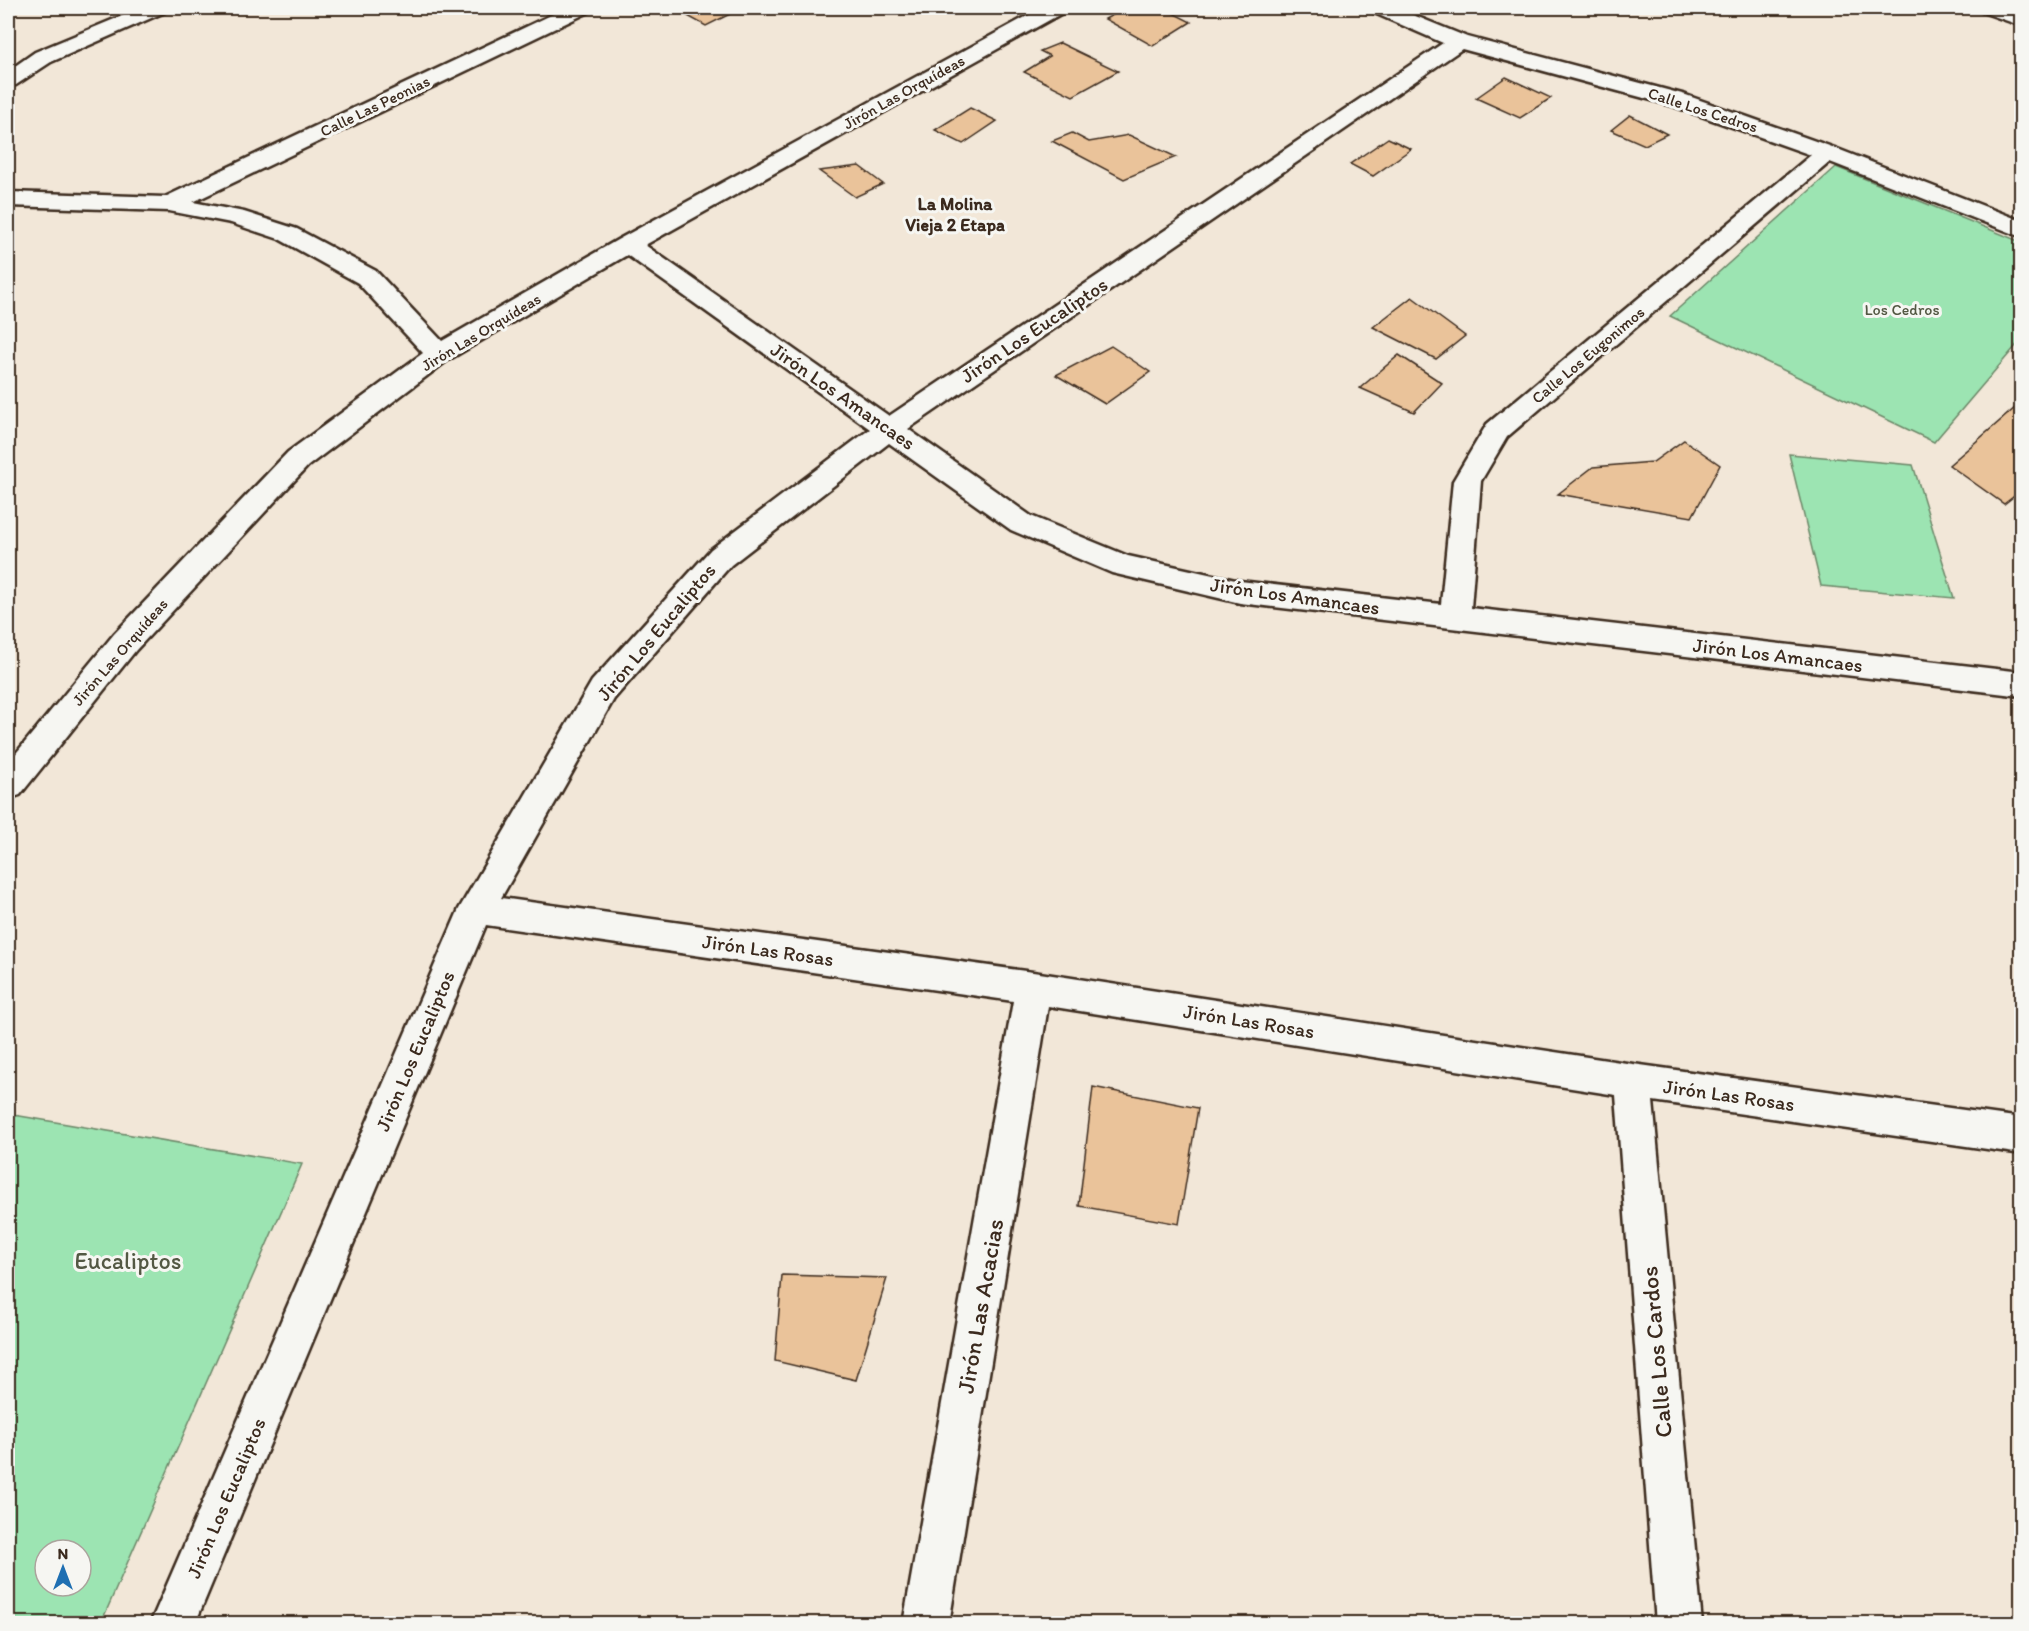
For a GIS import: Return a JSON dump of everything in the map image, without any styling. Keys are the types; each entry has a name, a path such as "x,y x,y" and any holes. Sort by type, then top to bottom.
{"street":[{"path":"8,80 43,57 158,8"},
{"name":"Calle Las Peonias","path":"169,204 582,8"},
{"name":"Jirón Las Orquídeas","path":"8,786 125,642 298,459 440,354 628,244 1057,8"},
{"name":"Calle Los Cedros","path":"1379,8 1460,42 1678,100 1827,153 2022,230"},
{"path":"1989,8 2022,20"},
{"name":"Jirón Los Eucaliptos","path":"172,1623 476,909 603,690 721,556 889,429 1460,42"},
{"name":"Calle Los Eugonimos","path":"1455,616 1467,481 1497,431 1827,153"},
{"path":"8,200 169,204 236,217 288,234 367,277 440,354"},
{"name":"Jirón Los Amancaes","path":"628,244 1021,523 1122,565 1240,592 2022,684"},
{"name":"Jirón Las Rosas","path":"476,909 1033,988 1633,1082 2022,1136"},
{"name":"Jirón Las Acacias","path":"926,1623 1033,988"},
{"name":"Calle Los Cardos","path":"1633,1082 1679,1623"}],"green space":[{"name":"Los Cedros","path":"1836,167 2021,242 2021,340 1934,442 1670,316"},
{"path":"1789,454 1913,465 1954,598 1821,586"},
{"name":"Eucaliptos","path":"8,1114 302,1164 101,1623 8,1623"}],"building":[{"path":"673,8 742,8 706,26"},
{"path":"1126,8 1163,8 1191,22 1153,46 1105,19"},
{"path":"1060,43 1118,71 1073,96 1024,72 1050,56 1040,51"},
{"path":"1506,77 1551,98 1520,118 1476,98"},
{"path":"970,108 997,121 963,144 935,130"},
{"path":"1630,115 1667,134 1645,145 1611,130"},
{"path":"1072,133 1089,142 1129,135 1176,157 1124,179 1052,141"},
{"path":"1388,138 1411,149 1373,176 1350,164"},
{"path":"859,166 883,184 855,197 819,171"},
{"path":"1412,297 1465,336 1436,359 1373,327"},
{"path":"1111,346 1150,372 1105,404 1056,375"},
{"path":"1399,355 1442,383 1414,412 1360,388"},
{"path":"2022,402 2022,490 2004,504 1949,465"},
{"path":"1684,440 1720,465 1692,517 1558,494 1593,467 1653,462"},
{"path":"1093,1087 1198,1108 1179,1224 1079,1206"},
{"path":"782,1275 887,1278 856,1380 775,1361"}],"district":[{"name":"La Molina Vieja 2 Etapa","path":"955,214"}]}
